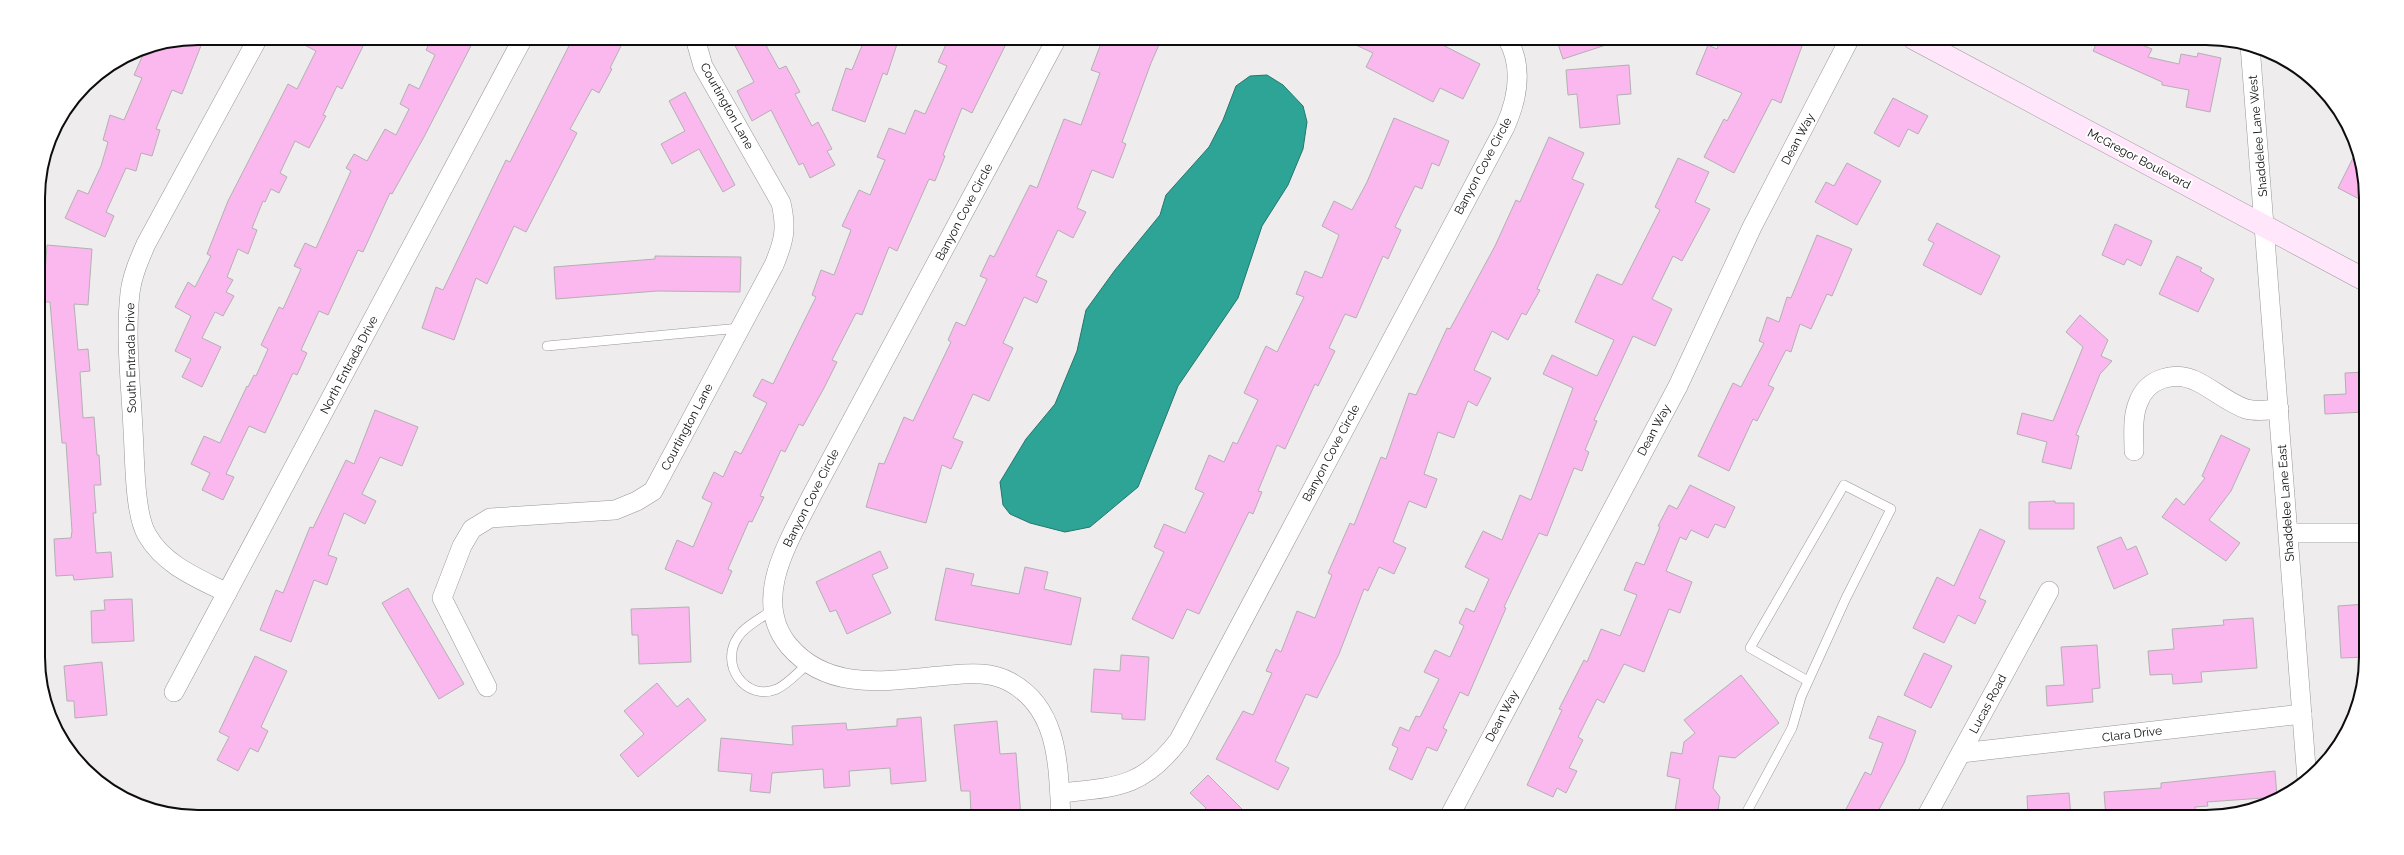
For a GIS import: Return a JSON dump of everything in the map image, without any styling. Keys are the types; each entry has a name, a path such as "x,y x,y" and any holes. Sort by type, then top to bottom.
{"main road":[{"name":"McGregor Boulevard","path":"1926,45 2359,277"}],"street":[{"name":"South Entrada Drive","path":"227,593 176,567 159,551 147,535 140,514 136,470 128,312 136,268 146,244 254,45"},
{"name":"North Entrada Drive","path":"174,692 519,45"},
{"name":"Courtington Lane","path":"487,687 442,598 462,546 472,529 490,518 615,510 637,501 653,491 774,265 782,245 786,224 781,203 772,184 703,66 697,45"},
{"name":"Banyon Cove Circle","path":"1053,45 816,488 780,559 774,578 774,609 776,620 784,639 798,656 808,664 836,678 857,680 969,673 989,675 1011,682 1042,712 1052,730 1056,752 1061,810"},
{"name":"Banyon Cove Circle","path":"1060,793 1112,787 1133,782 1151,771 1167,756 1179,740 1505,127 1513,108 1518,86 1517,66 1510,45"},
{"name":"Dean Way","path":"1453,810 1678,386 1752,227 1846,45"},
{"name":"Shaddelee Lane West","path":"2251,52 2266,227"},
{"name":"Shaddelee Lane East","path":"2266,227 2306,772"},
{"path":"2134,451 2134,424 2138,402 2150,385 2167,377 2188,378 2244,408 2258,410 2279,409"},
{"path":"2289,533 2359,532"},
{"name":"Lucas Road","path":"1930,810 2049,591"},
{"name":"Clara Drive","path":"1961,753 2302,714"}],"lane":[{"path":"547,346 740,328"},
{"path":"1748,810 1792,728 1801,697 1808,681 1846,598 1891,509 1844,484 1750,648 1808,681"},
{"path":"774,609 738,636 731,649 733,672 744,686 764,691 777,689 808,664"}],"shaded area":[{"path":"1267,75 1283,85 1303,106 1307,122 1303,149 1288,185 1262,226 1238,298 1178,386 1138,487 1090,527 1065,532 1030,523 1010,514 1003,505 1000,482 1026,439 1055,404 1077,351 1086,310 1115,270 1160,215 1166,195 1209,147 1223,120 1236,86 1250,76"}],"building":[{"path":"201,45 182,94 172,90 156,129 160,130 152,156 141,153 136,171 126,168 106,212 114,216 105,237 65,218 78,190 88,194 101,166 108,142 103,140 110,115 124,120 142,78 134,75 143,56 158,50 178,46"},
{"path":"304,45 364,45 342,89 337,86 323,115 326,116 309,148 295,141 280,173 287,177 279,193 271,189 265,202 263,201 252,228 257,230 248,254 238,249 227,277 233,280 226,292 234,296 223,316 215,312 202,338 221,347 202,387 182,377 191,359 175,351 191,316 175,307 188,282 195,287 211,256 207,254 228,201 288,84 297,89 316,51"},
{"path":"428,45 471,45 424,137 392,194 390,193 363,252 358,250 328,315 319,311 301,350 307,353 297,375 293,373 265,433 249,426 226,474 234,477 223,500 202,490 210,473 191,464 204,436 220,443 247,386 248,387 254,375 256,376 268,349 261,345 279,307 283,309 301,269 294,266 305,243 316,248 351,171 346,168 354,154 367,161 385,129 396,135 409,109 400,104 409,84 419,89 435,55 426,50"},
{"path":"569,45 622,45 610,68 612,69 599,93 592,89 570,129 577,133 526,232 514,226 487,284 476,278 454,340 422,328 436,287 443,290 506,160 510,162"},
{"path":"735,45 766,45 779,69 786,66 800,92 795,94 812,126 818,122 832,149 827,151 835,165 810,178 803,163 799,165 771,110 752,121 737,91 754,82"},
{"path":"862,45 897,45 887,75 883,73 865,122 832,110 846,68 852,70"},
{"path":"946,45 1006,45 972,113 962,108 943,155 945,156 935,181 929,179 897,251 889,247 862,315 856,313 832,360 837,362 803,426 799,424 785,452 781,450 760,496 764,497 752,522 749,521 728,569 732,571 722,594 665,569 677,540 693,547 712,503 702,498 714,472 723,477 735,451 741,454 767,403 753,396 762,379 773,384 816,297 812,295 821,270 834,275 851,230 842,226 859,190 870,195 885,160 877,157 889,128 905,134 915,110 925,114 947,66 938,62"},
{"path":"1100,45 1159,45 1122,142 1126,144 1113,178 1092,170 1077,208 1086,212 1073,238 1058,230 1036,276 1047,281 1037,303 1024,297 1003,343 1013,348 989,401 973,394 953,438 963,442 951,469 942,465 926,523 866,507 879,463 884,464 904,417 913,421 951,342 948,340 956,322 965,326 987,279 980,276 990,255 994,257 1030,185 1037,188 1064,119 1081,125 1100,73 1091,70"},
{"path":"1356,45 1443,45 1480,64 1463,99 1440,88 1433,102 1366,67 1373,53"},
{"path":"1558,45 1606,45 1563,59"},
{"path":"1708,45 1717,49 1718,45 1802,45 1781,103 1772,99 1734,173 1704,157 1724,119 1727,121 1742,93 1696,74"},
{"path":"2096,45 2142,45 2152,49 2148,57 2179,64 2181,54 2197,57 2198,53 2221,58 2210,112 2186,107 2189,90 2162,85 2162,82 2093,51"},
{"path":"1629,65 1631,94 1617,95 1620,124 1580,128 1577,94 1568,95 1566,70"},
{"path":"685,92 735,185 723,192 699,149 672,164 661,144 685,131 669,101"},
{"path":"1893,98 1928,116 1918,134 1908,129 1899,147 1874,133"},
{"path":"1394,118 1449,141 1439,166 1432,163 1422,189 1415,186 1395,227 1401,230 1388,259 1383,256 1356,318 1345,314 1329,348 1335,351 1318,386 1315,384 1285,449 1277,445 1258,491 1262,492 1253,514 1249,512 1199,614 1187,609 1173,639 1132,619 1164,552 1154,547 1164,524 1185,533 1204,493 1195,489 1209,455 1224,462 1233,442 1237,444 1258,400 1244,393 1266,346 1277,352 1304,297 1296,294 1305,271 1322,278 1339,235 1322,226 1334,201 1352,210 1367,182"},
{"path":"1549,137 1584,153 1572,179 1584,184 1537,289 1540,290 1526,315 1522,313 1508,340 1492,331 1474,370 1491,378 1477,406 1468,401 1454,438 1438,432 1424,474 1437,479 1426,508 1409,501 1393,542 1406,548 1394,574 1379,567 1368,591 1364,589 1339,654 1317,698 1306,694 1275,761 1289,768 1278,790 1216,759 1243,711 1253,715 1272,673 1266,671 1276,649 1281,652 1297,611 1315,618 1332,575 1328,573 1350,523 1354,525 1381,457 1386,459 1409,393 1416,395 1447,328 1450,329 1495,246 1516,200 1520,202"},
{"path":"2354,157 2358,178 2359,199 2338,188"},
{"path":"1678,158 1709,172 1695,202 1710,209 1682,261 1673,256 1652,299 1672,309 1655,346 1633,336 1594,420 1597,421 1585,450 1589,452 1582,471 1574,468 1547,536 1539,533 1504,607 1506,608 1468,696 1460,692 1443,728 1447,730 1437,751 1427,747 1412,780 1389,769 1398,748 1392,745 1400,727 1409,731 1416,716 1420,717 1439,679 1424,672 1435,650 1450,657 1464,626 1459,623 1466,608 1474,612 1489,579 1465,567 1483,531 1502,540 1520,495 1531,500 1573,388 1543,374 1552,355 1597,376 1614,340 1575,322 1597,274 1622,285 1660,210 1655,207"},
{"path":"1847,163 1881,181 1857,225 1815,202 1826,182 1834,186"},
{"path":"1937,223 2000,256 1981,295 1923,265 1934,243 1928,240"},
{"path":"2115,224 2152,241 2141,266 2127,259 2124,265 2102,255"},
{"path":"1817,235 1852,249 1832,296 1827,294 1811,329 1800,324 1791,352 1786,350 1768,385 1774,388 1757,421 1753,419 1729,471 1698,456 1733,383 1741,387 1764,343 1759,341 1767,317 1779,322 1787,297 1791,298"},
{"path":"47,245 92,249 88,305 74,304 78,350 88,349 90,371 80,372 83,418 94,417 97,455 99,455 101,485 94,485 96,513 93,513 96,553 111,552 113,577 74,580 73,575 56,576 54,539 71,538 72,531 66,443 62,443 50,302 45,302"},
{"path":"655,256 741,257 740,292 657,291 556,299 554,267 655,259"},
{"path":"2177,256 2202,268 2200,271 2214,279 2198,312 2159,294"},
{"path":"2080,315 2108,340 2101,356 2112,361 2100,374 2076,435 2079,436 2071,469 2042,462 2047,442 2017,434 2022,413 2053,421 2083,347 2066,332"},
{"path":"2359,372 2359,412 2325,414 2324,395 2346,394 2345,373"},
{"path":"375,410 418,427 402,466 380,457 362,494 376,501 365,524 344,513 328,555 337,558 327,585 314,580 291,642 260,630 276,590 283,593 310,527 313,528 346,460 354,464"},
{"path":"2221,435 2250,449 2231,491 2209,520 2240,543 2226,561 2162,517 2176,498 2184,505 2205,478 2202,476"},
{"path":"1690,485 1735,507 1725,528 1715,524 1708,538 1691,530 1686,540 1680,537 1666,571 1692,582 1680,613 1669,609 1644,672 1624,664 1604,703 1597,699 1578,737 1583,740 1569,768 1577,771 1566,793 1557,788 1553,797 1527,785 1562,710 1559,709 1584,660 1587,662 1601,629 1620,636 1637,595 1624,590 1636,562 1644,565 1660,527 1658,526 1669,505 1677,509"},
{"path":"2055,501 2055,503 2074,503 2074,529 2029,529 2029,502"},
{"path":"1980,529 2005,541 1979,598 1986,601 1975,624 1958,615 1944,643 1913,628 1937,577 1954,586"},
{"path":"2121,537 2127,550 2136,546 2148,574 2114,589 2097,547"},
{"path":"880,551 888,568 872,575 891,613 847,634 836,610 830,612 816,582"},
{"path":"1025,567 1048,572 1044,589 1081,598 1071,645 935,620 946,568 974,574 971,585 1019,594"},
{"path":"408,588 464,684 439,699 382,603"},
{"path":"132,599 134,641 92,643 91,611 105,610 104,600"},
{"path":"2359,604 2359,657 2341,658 2338,606"},
{"path":"689,607 691,662 639,664 638,635 632,635 631,609"},
{"path":"2253,618 2257,668 2201,672 2202,682 2173,684 2172,674 2150,675 2148,651 2174,649 2172,629 2224,625 2223,620"},
{"path":"2097,645 2100,688 2092,689 2093,702 2047,706 2046,686 2064,685 2061,647"},
{"path":"1924,653 1952,666 1931,708 1904,695"},
{"path":"1121,655 1149,657 1145,720 1122,719 1122,714 1091,712 1094,669 1120,671"},
{"path":"255,656 287,671 261,727 268,731 258,752 250,748 238,771 217,760 229,737 219,732"},
{"path":"102,662 107,715 75,718 74,701 67,701 64,666"},
{"path":"1741,675 1779,723 1735,758 1719,756 1713,788 1720,797 1718,810 1675,810 1680,779 1667,776 1671,752 1682,754 1684,742 1695,733 1684,720"},
{"path":"657,683 677,707 688,698 706,720 638,777 620,755 644,734 624,711"},
{"path":"1878,716 1916,731 1904,763 1879,810 1846,810 1865,772 1871,775 1883,743 1869,738"},
{"path":"921,717 926,781 891,784 890,768 849,771 850,786 824,788 823,769 772,773 770,793 750,791 752,774 718,771 721,738 793,745 792,726 846,723 847,730 897,726 897,719"},
{"path":"997,721 1000,754 1016,753 1020,810 971,810 970,791 961,791 954,725"},
{"path":"2275,771 2277,793 2265,798 2207,802 2208,806 2195,807 2195,810 2105,810 2104,792 2161,788 2161,783"},
{"path":"1208,775 1243,810 1204,810 1206,808 1190,793"},
{"path":"2069,793 2070,810 2028,810 2027,796"}]}
